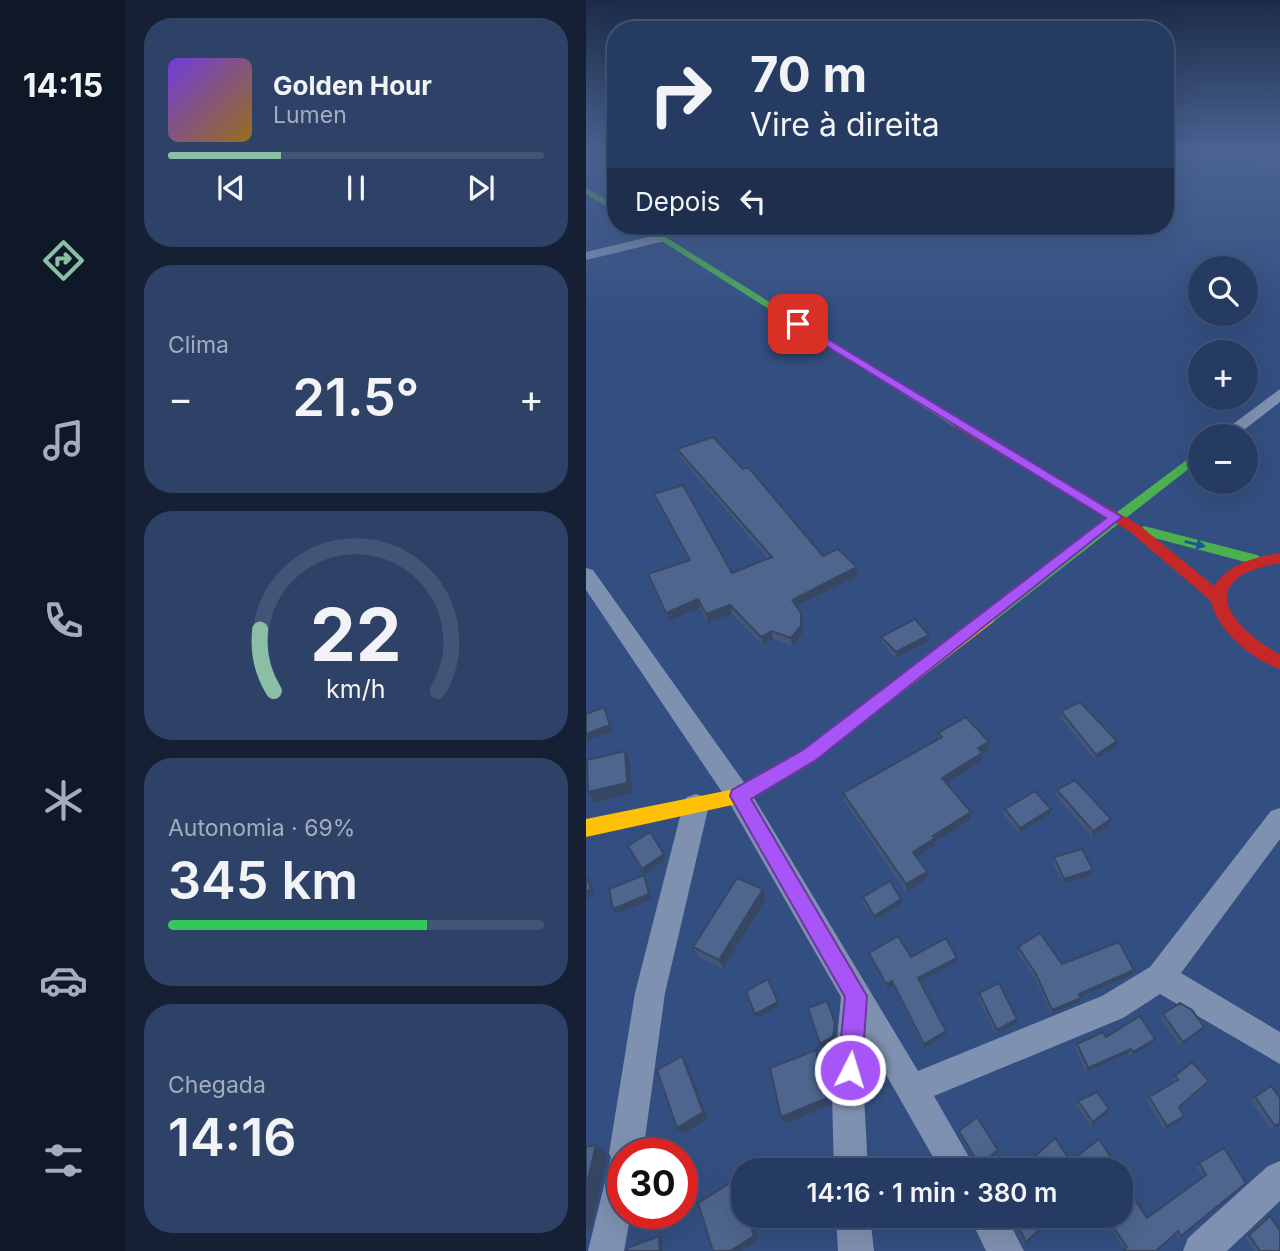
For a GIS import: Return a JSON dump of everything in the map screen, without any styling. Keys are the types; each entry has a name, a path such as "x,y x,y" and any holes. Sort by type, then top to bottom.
{"main road":[{"path":"656,235 888,382 1134,528 1218,598"},
{"path":"586,828 739,796 809,755 1188,463"},
{"path":"1134,528 1257,560 1280,558"},
{"path":"1257,560 1229,574 1221,585 1218,598 1228,627 1280,683"},
{"path":"1241,641 1262,656 1280,663"}],"street":[{"path":"586,256 661,238"},
{"path":"1241,424 1280,394"},
{"path":"586,575 739,796 952,1158"},
{"path":"628,1138 650,993 696,805"},
{"path":"912,1089 1112,1007 1161,977 1280,819"},
{"path":"1161,977 1280,1049"},
{"path":"850,1158 848,1095 856,996"},
{"path":"1201,1251 1280,1178"},
{"path":"854,1228 856,1251"},
{"path":"993,1228 1006,1251"},
{"path":"606,1251 611,1229"}],"building":[{"path":"713,437 743,469 748,467 823,556 838,549 857,567 792,600 801,613 801,626 791,638 772,631 761,637 730,605 706,614 698,599 666,613 648,574 690,560 654,494 683,485 732,573 772,557 677,449"},
{"path":"915,619 929,635 896,652 881,637"},
{"path":"1080,702 1117,741 1096,755 1061,711"},
{"path":"604,707 610,725 586,734 586,714"},
{"path":"966,717 989,742 978,748 982,753 942,778 971,812 913,852 927,872 906,884 843,793 942,737 938,733"},
{"path":"625,751 627,783 588,792 587,760"},
{"path":"1075,780 1111,819 1093,831 1057,790"},
{"path":"1035,791 1051,809 1020,828 1005,809"},
{"path":"650,832 664,854 642,869 628,846"},
{"path":"1082,849 1093,870 1064,879 1054,857"},
{"path":"644,875 649,894 613,909 609,889"},
{"path":"586,876 591,889 586,892"},
{"path":"737,878 763,889 719,960 693,947"},
{"path":"890,881 901,899 874,916 863,897"},
{"path":"1040,933 1062,964 1119,942 1134,970 1079,994 1081,998 1052,1010 1036,974 1018,947"},
{"path":"898,936 911,957 946,938 957,958 918,978 946,1031 924,1044 892,981 886,984 869,953"},
{"path":"768,979 778,1002 755,1014 746,991"},
{"path":"999,983 1017,1019 997,1030 979,993"},
{"path":"827,1001 835,1023 833,1037 820,1044 808,1008"},
{"path":"1180,1003 1192,1010 1204,1027 1183,1042 1163,1014"},
{"path":"1140,1016 1155,1039 1133,1052 1131,1049 1088,1068 1077,1044 1103,1032 1106,1037"},
{"path":"816,1050 827,1098 781,1117 770,1068"},
{"path":"682,1056 703,1112 677,1128 657,1070"},
{"path":"1192,1062 1209,1081 1179,1107 1184,1116 1167,1126 1149,1097 1178,1080 1175,1076"},
{"path":"1271,1086 1280,1098 1280,1123 1275,1126 1255,1097"},
{"path":"1097,1092 1109,1109 1093,1122 1078,1101"},
{"path":"977,1117 998,1150 988,1158 975,1158 959,1131"},
{"path":"1055,1138 1069,1158 1033,1158"},
{"path":"1099,1139 1110,1156 1107,1158 1075,1158"},
{"path":"596,1145 586,1188 586,1147"},
{"path":"1224,1148 1246,1183 1181,1236 1178,1231 1156,1251 1123,1251 1127,1247 1114,1228 1133,1228 1133,1199 1147,1218 1206,1175 1199,1163"},
{"path":"731,1182 731,1228 751,1228 754,1236 730,1251 713,1251 698,1203"},
{"path":"1270,1216 1280,1231 1280,1251 1260,1251 1249,1235"},
{"path":"1019,1228 1041,1228 1026,1242"},
{"path":"659,1236 660,1251 627,1251 627,1248"}],"traffic: fast":[{"path":"656,235 959,424"},
{"path":"987,618 1188,463"},
{"path":"1144,531 1257,560"}],"traffic: slow":[{"path":"586,828 739,796 809,755 987,618"}],"traffic: jam":[{"path":"959,424 1134,528 1218,598"},
{"path":"1280,558 1248,565 1228,576 1219,589 1219,603 1225,617 1236,631 1250,644 1280,663"}],"route":[{"path":"798,324 888,382 1115,517 809,755 739,796 856,996 850,1070"}]}
